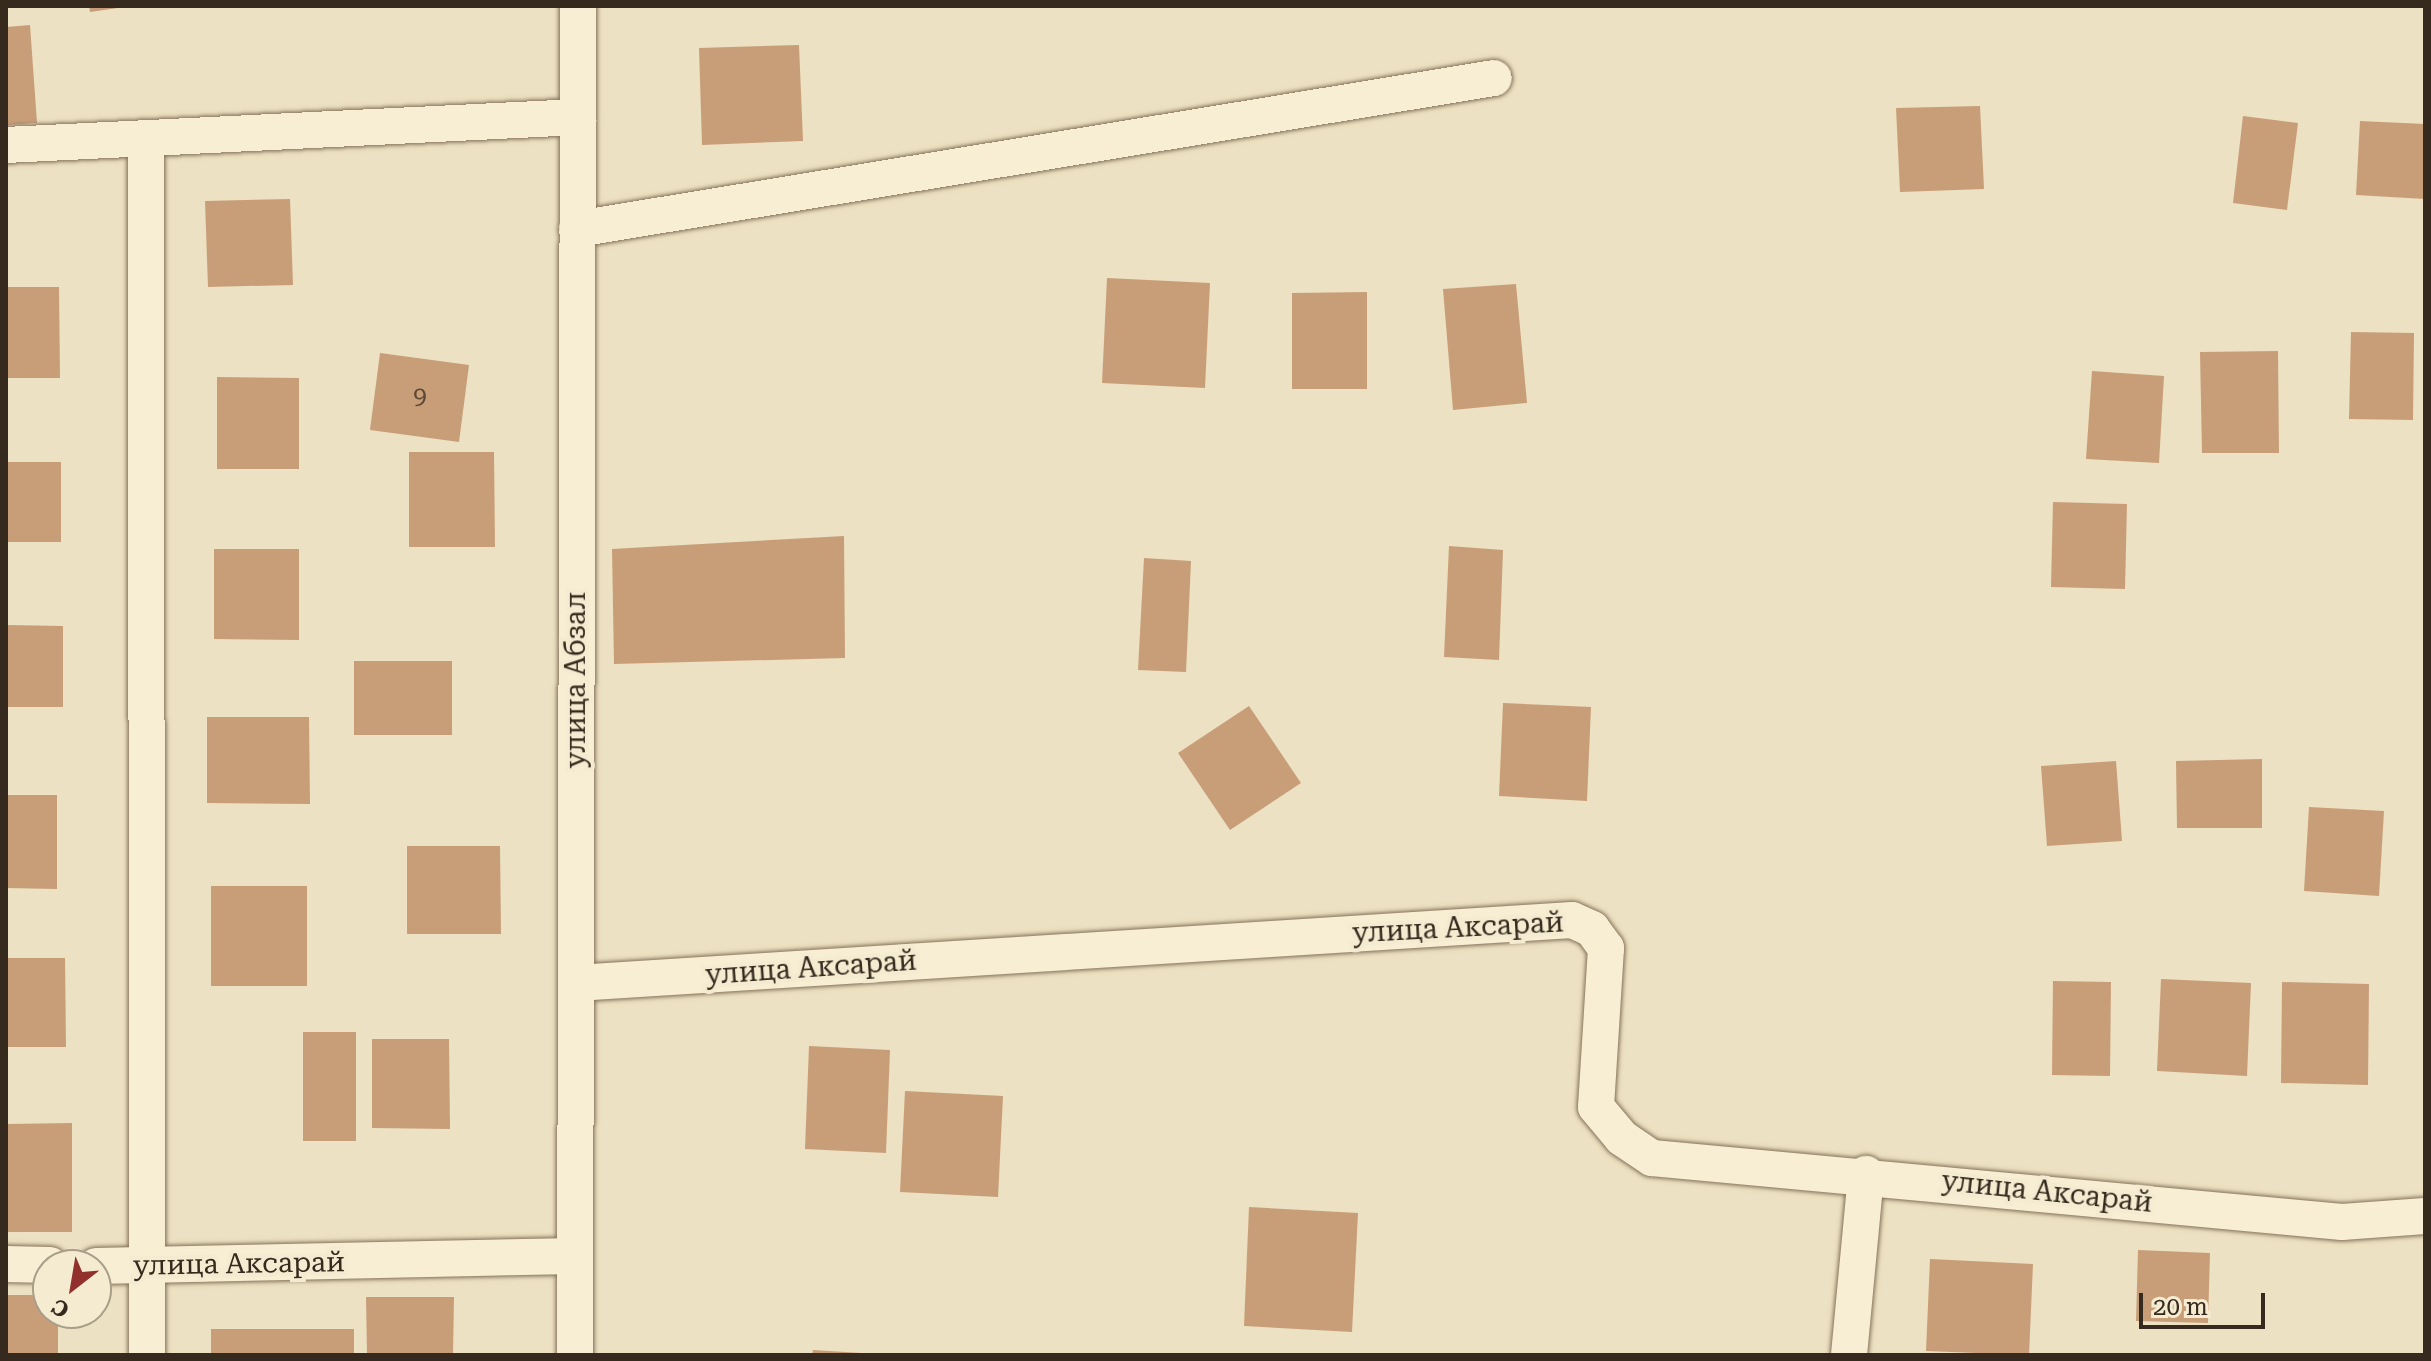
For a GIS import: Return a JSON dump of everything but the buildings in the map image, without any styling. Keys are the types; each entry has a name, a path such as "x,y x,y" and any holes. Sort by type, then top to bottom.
{"street":[{"name":"улица Абзал","path":"575,1355 578,6"},
{"path":"577,229 1494,78"},
{"path":"6,145 578,117"},
{"path":"146,138 147,1355"},
{"name":"улица Аксарай","path":"576,983 1572,920 1592,929 1606,948 1596,1107 1622,1138 1652,1158 1866,1174 2342,1222 2425,1216"},
{"path":"1849,1355 1866,1174"},
{"name":"улица Аксарай","path":"112,1266 575,1256"},
{"path":"6,1264 32,1265"}]}
